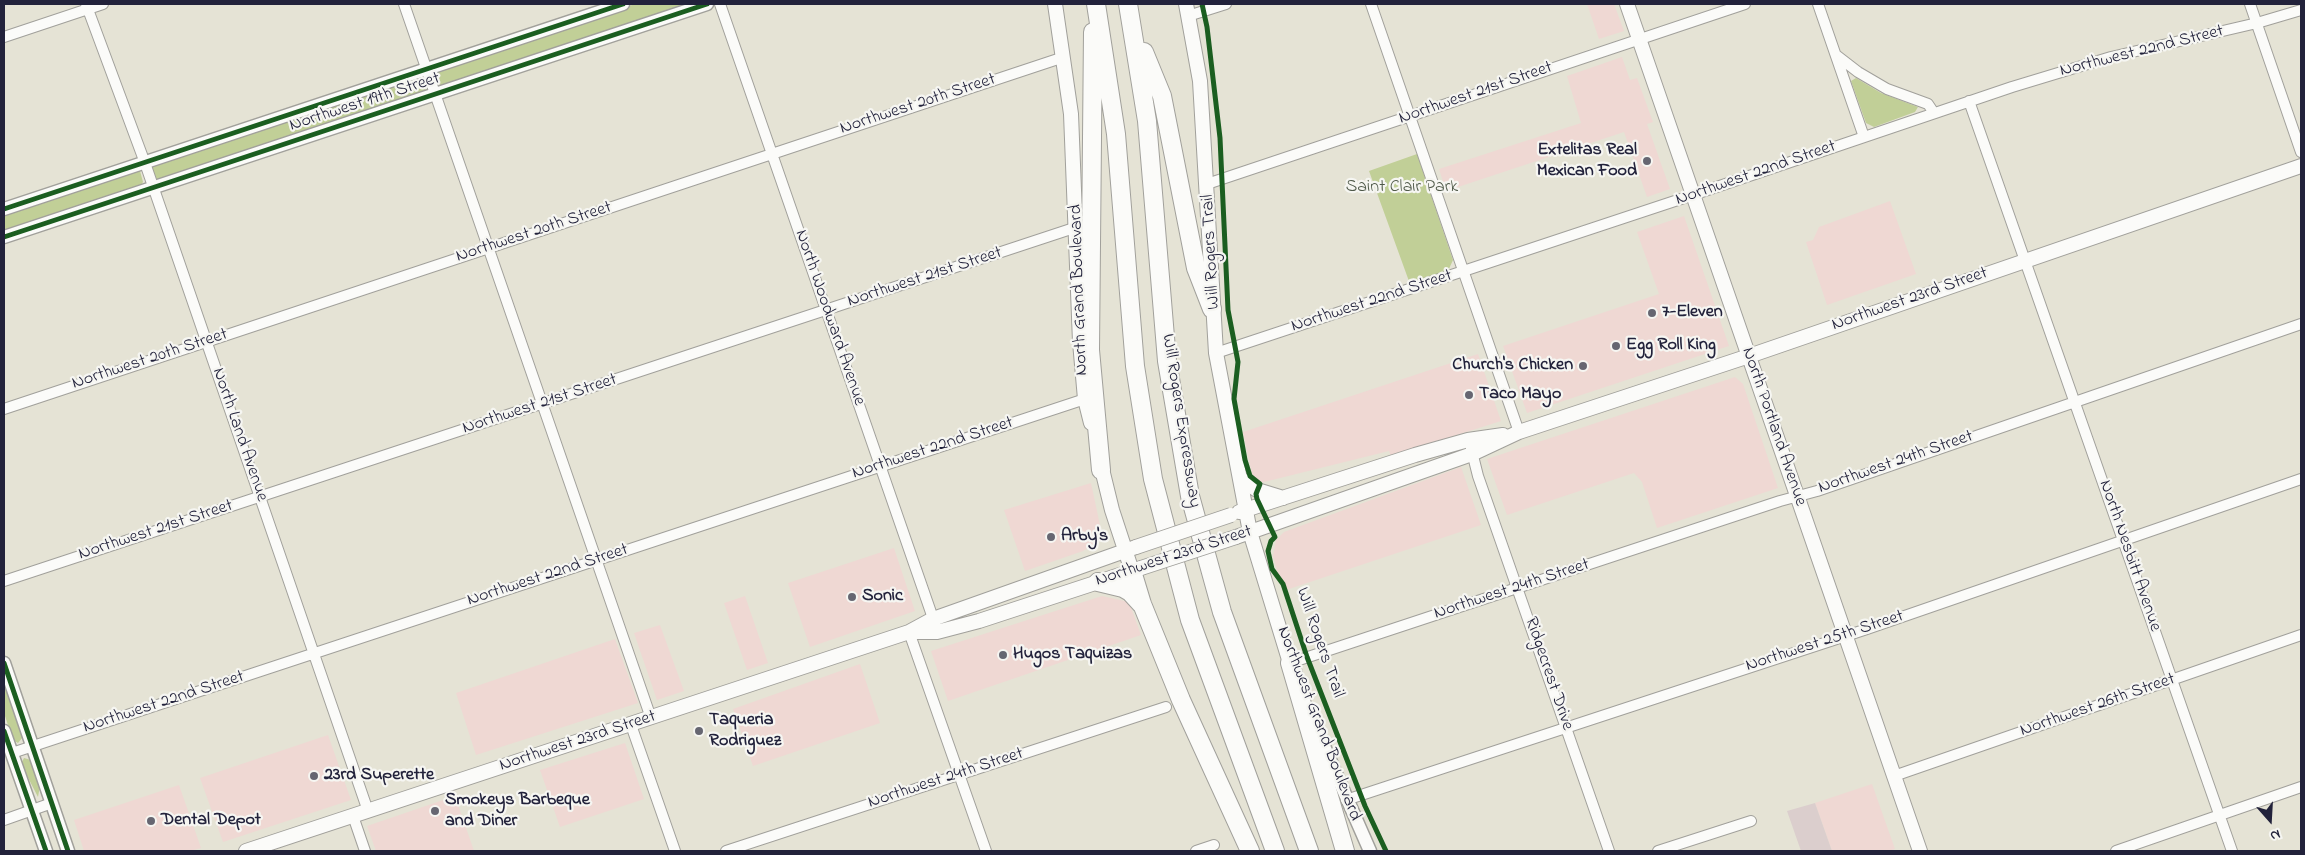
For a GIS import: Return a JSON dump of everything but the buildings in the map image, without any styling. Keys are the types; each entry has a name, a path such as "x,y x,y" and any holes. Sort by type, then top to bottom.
{"highway":[{"path":"1095,4 1090,117 1090,350 1102,470"},
{"name":"Will Rogers Expressway","path":"1095,4 1116,134 1135,366 1153,479 1190,620 1275,851"},
{"name":"Will Rogers Expressway","path":"1128,4 1146,121 1167,361 1178,438 1190,496 1222,612 1308,851"},
{"path":"1132,24 1162,96 1196,268 1212,309"},
{"path":"1136,569 1142,604 1181,700 1250,851"},
{"path":"1098,582 1123,588 1142,604"},
{"path":"1290,663 1346,851"}],"main road":[{"name":"North Grand Boulevard","path":"1055,4 1071,114 1077,227 1080,342 1085,399 1102,470 1136,569"},
{"name":"North Portland Avenue","path":"1627,4 1920,851"},
{"name":"Northwest Grand Boulevard","path":"1187,10 1200,81 1216,353 1250,532 1290,663"},
{"name":"Northwest 23rd Street","path":"246,851 909,632 935,626 979,621 1250,532 1472,454 1519,432 1749,356 2301,166"},
{"name":"Northwest 23rd Street","path":"935,626 1130,549 1246,510 1468,440 1519,432"},
{"path":"1241,479 1257,490 1283,498"}],"street":[{"path":"4,37 87,6 103,4"},
{"path":"404,4 544,404 651,718"},
{"name":"Northwest 19th Street","path":"4,209 622,4"},
{"name":"Northwest 19th Street","path":"4,237 707,4"},
{"name":"North Woodward Avenue","path":"720,4 935,626"},
{"path":"1187,10 1226,4"},
{"path":"1371,4 1519,432"},
{"name":"Northwest 21st Street","path":"1207,184 1745,4"},
{"path":"1818,4 1864,137"},
{"path":"2250,4 2301,152"},
{"name":"North Land Avenue","path":"87,6 145,163 368,811"},
{"name":"Northwest 22nd Street","path":"1216,353 1463,272 1969,101 2111,57 2257,23 2301,10"},
{"path":"1836,55 1858,72 1887,89 1928,104 1934,113"},
{"name":"Northwest 20th Street","path":"4,409 1064,57"},
{"name":"North Nesbitt Avenue","path":"1969,101 2232,851"},
{"name":"Northwest 21st Street","path":"4,581 1077,227"},
{"name":"Northwest 24th Street","path":"1290,663 1797,496 2301,324"},
{"name":"Northwest 22nd Street","path":"12,753 1085,399"},
{"name":"Ridgecrest Drive","path":"1468,440 1609,851"},
{"name":"Northwest 25th Street","path":"1346,800 1846,636 2301,479"},
{"path":"909,632 986,851"},
{"name":"Northwest 26th Street","path":"1894,776 2301,635"},
{"path":"4,663 68,851"},
{"name":"Northwest Grand Boulevard","path":"1290,663 1346,800 1370,851"},
{"name":"Northwest 24th Street","path":"726,851 1166,707"},
{"path":"631,724 675,851"},
{"path":"4,731 46,851"},
{"path":"2116,851 2301,787"},
{"path":"4,820 52,803"},
{"path":"353,816 365,851"},
{"path":"1658,851 1750,821"},
{"path":"1196,851 1214,845"}],"shaded area":[{"path":"1587,4 1614,4 1624,31 1599,39"},
{"path":"1622,57 1630,80 1637,78 1653,122 1647,124 1670,189 1647,197 1624,132 1446,191 1439,169 1581,123 1567,76"},
{"path":"1890,201 1916,274 1827,305 1806,242 1813,240 1819,227"},
{"path":"1684,216 1729,346 1527,413 1503,346 1659,294 1637,232"},
{"path":"1478,354 1501,421 1391,456 1389,451 1260,483 1252,474 1243,432"},
{"path":"1735,377 1743,384 1778,488 1657,528 1642,482 1634,473 1507,515 1487,459"},
{"path":"1461,467 1481,525 1283,591 1273,556 1276,540 1284,532"},
{"path":"1091,483 1103,539 1083,551 1025,571 1004,510"},
{"name":"Sonic","path":"894,548 915,611 810,647 788,583"},
{"path":"745,596 768,663 747,670 724,603"},
{"path":"1102,596 1129,602 1141,635 948,701 931,651"},
{"path":"660,625 684,691 657,700 634,633"},
{"path":"615,639 638,703 476,755 456,693"},
{"path":"860,664 880,723 753,766 733,709"},
{"path":"328,735 351,800 223,842 200,778"},
{"path":"625,743 644,799 560,827 540,770"},
{"path":"1872,784 1895,849 1888,851 1832,851 1815,803"},
{"path":"179,785 201,848 190,851 84,851 74,820"},
{"name":"Smokeys Barbeque and Diner","path":"455,796 474,851 376,851 367,826"},
{"path":"1815,803 1832,851 1801,851 1787,811"}],"green space":[{"path":"635,4 688,4 442,86 438,83 435,70"},
{"path":"419,76 424,79 426,88 424,92 159,180 155,178 151,168 154,163"},
{"path":"1856,78 1881,93 1918,107 1915,112 1874,127 1866,123 1851,81"},
{"name":"Saint Clair Park","path":"1417,154 1453,260 1448,271 1410,284 1369,171"},
{"path":"137,170 140,171 143,182 141,185 4,231 4,214"},
{"path":"4,681 23,737 18,743 13,740 4,713"},
{"path":"24,758 31,760 40,786 38,797 21,764"}],"cycle path":[{"path":"4,209 623,4"},
{"path":"4,237 707,4"},
{"name":"Will Rogers Trail","path":"1202,4 1207,27 1220,138 1228,310 1238,362 1234,399 1245,460 1250,476 1260,484 1256,494 1257,499 1275,537 1271,541 1268,551 1272,569 1283,584 1307,657 1365,806 1386,851"},
{"path":"4,663 68,851"},
{"path":"4,731 46,851"}],"place":[{"name":"Extelitas Real Mexican Food","path":"1647,161"},
{"name":"7-Eleven","path":"1652,313"},
{"name":"Egg Roll King","path":"1616,346"},
{"name":"Church's Chicken","path":"1583,366"},
{"name":"Taco Mayo","path":"1469,395"},
{"name":"Arby's","path":"1051,537"},
{"name":"Sonic","path":"852,597"},
{"name":"Hugos Taquizas","path":"1003,655"},
{"name":"Taqueria Rodriguez","path":"699,731"},
{"name":"23rd Superette","path":"314,776"},
{"name":"Smokeys Barbeque and Diner","path":"435,811"},
{"name":"Dental Depot","path":"151,821"}]}
